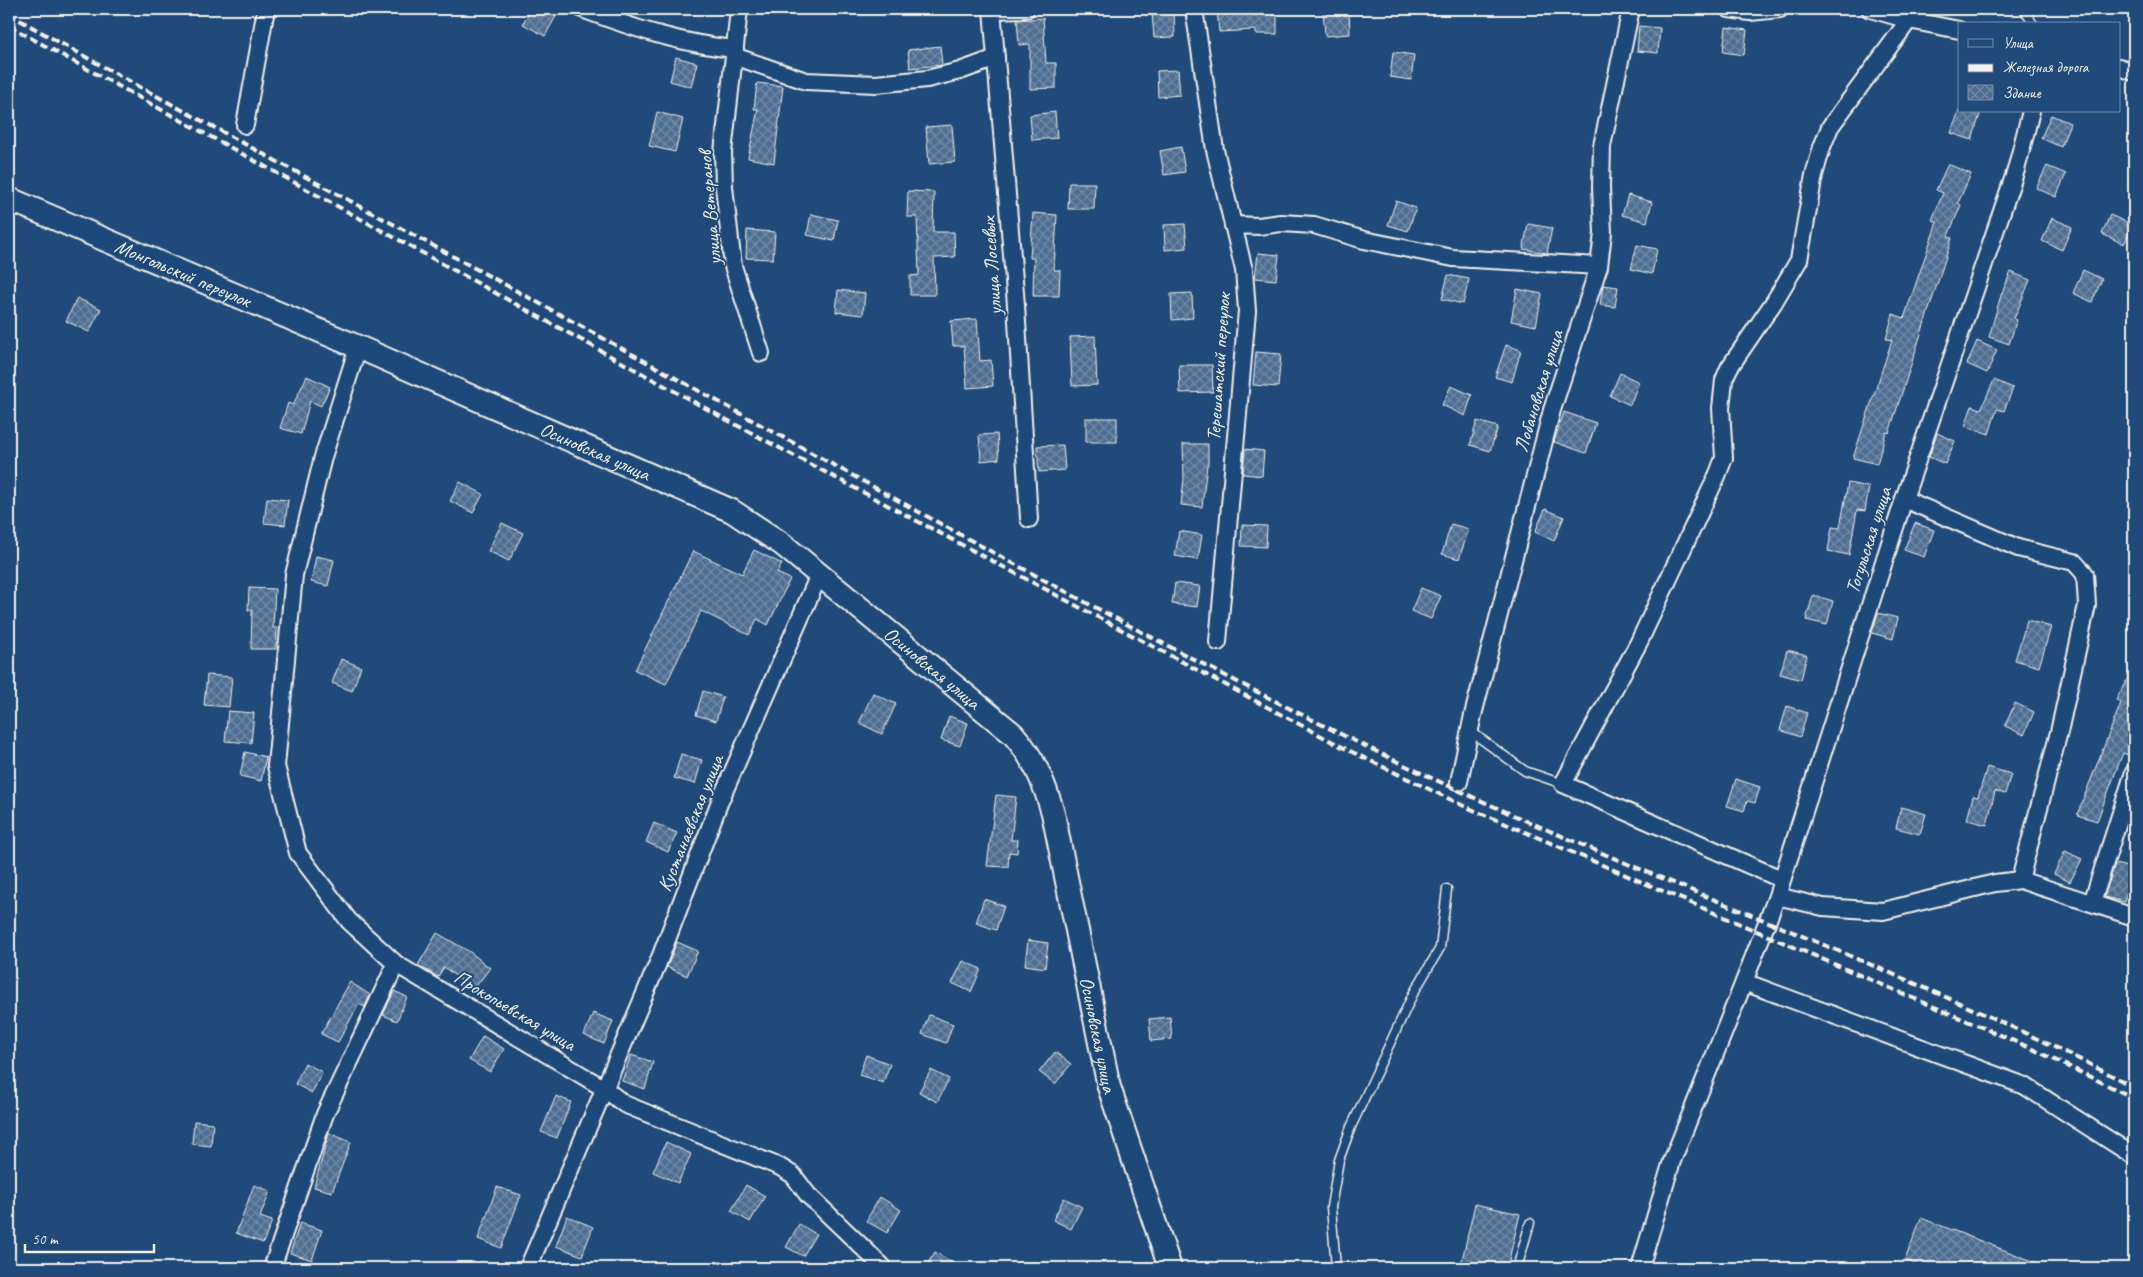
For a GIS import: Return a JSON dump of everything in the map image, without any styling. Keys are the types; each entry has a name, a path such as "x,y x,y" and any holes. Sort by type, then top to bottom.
{"main road":[{"name":"Монгольский переулок","path":"9,199 358,347"},
{"name":"Осиновская улица","path":"358,347 732,511 768,534 1014,734 1029,752 1040,774 1053,813 1109,1087 1170,1268"}],"street":[{"path":"245,125 266,9"},
{"path":"582,9 632,27 699,46 734,53 806,82 876,84 927,79 960,71 996,58"},
{"name":"улица Ветеранов","path":"739,9 723,152 724,187 734,266 761,353"},
{"path":"992,9 1026,9"},
{"name":"улица Лосевых","path":"992,9 1016,305 1029,519"},
{"name":"Терешатский переулок","path":"1194,9 1215,150 1244,270 1247,310 1218,642"},
{"name":"Лобановская улица","path":"1459,782 1470,731 1552,410 1599,266 1603,233 1602,146 1631,9"},
{"path":"1729,9 1750,12 1780,9"},
{"path":"1870,9 1909,20 1958,30"},
{"path":"1781,878 1563,784 1639,642 1718,476 1724,458 1720,408 1724,380 1729,368 1774,302 1799,260 1814,175 1830,127 1909,20"},
{"path":"2120,66 2134,72"},
{"name":"Тогульская улица","path":"1640,1268 1672,1161 1744,982 1776,896 1904,499 2016,170 2031,112"},
{"path":"1233,225 1259,226 1281,223 1314,225 1364,240 1453,258 1599,266"},
{"name":"Прокопьевская улица","path":"358,347 323,457 294,575 276,766 298,852 349,921 396,964 605,1089 624,1104 780,1167 792,1175 808,1195 884,1268"},
{"path":"1904,499 2018,548 2074,562 2085,574 2087,605 2059,732 2020,880"},
{"name":"Кустанаевская улица","path":"528,1268 658,963 720,801 819,575"},
{"path":"2092,903 2134,772"},
{"path":"1776,896 1822,907 1883,911 1996,883 2020,880 2134,916"},
{"path":"272,1268 325,1114 396,964"},
{"path":"1744,982 2025,1086 2134,1156"}],"lane":[{"path":"2024,9 2032,22"},
{"path":"1470,731 1524,771 1563,784"},
{"path":"1336,1268 1331,1207 1339,1160 1351,1127 1413,994 1440,948 1447,889"},
{"path":"1517,1268 1530,1222"}],"building":[{"path":"531,9 560,9 545,36 523,24"},
{"path":"1217,9 1277,9 1277,34 1256,34 1256,30 1219,32"},
{"path":"1349,9 1350,34 1325,36 1323,10"},
{"path":"1174,12 1175,37 1154,38 1152,13"},
{"path":"1043,18 1046,63 1056,63 1056,88 1030,89 1030,44 1019,45 1017,20"},
{"path":"1639,26 1660,28 1658,53 1637,51"},
{"path":"1726,27 1747,30 1744,55 1723,52"},
{"path":"940,46 942,65 910,68 908,50"},
{"path":"1393,52 1414,55 1411,80 1390,77"},
{"path":"676,57 697,63 691,87 670,81"},
{"path":"1178,70 1180,95 1158,97 1157,71"},
{"path":"757,83 783,86 774,163 748,158 758,109 754,109"},
{"path":"657,112 683,119 675,152 649,146"},
{"path":"1055,112 1057,138 1032,140 1030,115"},
{"path":"1959,112 1981,112 1972,140 1951,133"},
{"path":"2051,115 2070,123 2061,147 2041,138"},
{"path":"952,125 955,162 929,164 926,127"},
{"path":"1181,147 1185,172 1164,175 1160,151"},
{"path":"1948,164 1971,174 1958,203 1961,205 1948,236 1952,238 1889,433 1886,432 1877,464 1853,458 1892,340 1886,339 1893,314 1904,318 1937,222 1932,220 1943,193 1936,190"},
{"path":"2047,166 2066,174 2056,197 2036,188"},
{"path":"1069,183 1095,183 1094,209 1068,209"},
{"path":"908,191 934,192 933,232 954,232 955,257 934,258 935,295 910,295 910,276 919,275 917,217 907,217"},
{"path":"1628,195 1652,202 1647,222 1622,215"},
{"path":"1396,201 1416,208 1408,231 1388,225"},
{"path":"1033,213 1057,215 1054,270 1060,270 1059,296 1033,296 1034,258 1030,258"},
{"path":"811,214 838,220 834,241 807,235"},
{"path":"2110,215 2133,225 2124,244 2102,234"},
{"path":"2052,218 2072,227 2062,250 2042,241"},
{"path":"1185,224 1187,248 1165,250 1164,225"},
{"path":"1528,224 1552,228 1547,253 1523,249"},
{"path":"747,230 775,232 773,259 746,258"},
{"path":"1637,245 1657,249 1652,274 1631,269"},
{"path":"1258,253 1279,255 1276,280 1255,278"},
{"path":"2083,270 2102,279 2092,302 2073,293"},
{"path":"2011,272 2030,280 2014,319 2017,320 2009,344 1989,337 2001,295"},
{"path":"1448,275 1469,279 1463,304 1442,299"},
{"path":"1603,285 1618,287 1615,307 1600,305"},
{"path":"1517,289 1542,294 1536,326 1511,321"},
{"path":"838,290 865,293 863,315 836,312"},
{"path":"1192,293 1193,318 1172,320 1171,294"},
{"path":"77,298 101,309 89,332 66,321"},
{"path":"977,319 980,361 991,360 993,386 967,388 964,346 953,346 951,321"},
{"path":"1095,336 1097,385 1072,386 1070,337"},
{"path":"1977,341 1997,350 1987,373 1967,364"},
{"path":"1506,345 1521,350 1512,382 1495,377"},
{"path":"1256,352 1281,354 1278,387 1253,385"},
{"path":"1179,365 1212,365 1213,392 1180,393"},
{"path":"1620,373 1639,382 1630,405 1610,396"},
{"path":"307,376 330,387 321,406 310,401 301,434 280,428 288,403 293,405"},
{"path":"1994,380 2013,388 2004,411 1997,409 1989,434 1965,426 1972,406 1981,409"},
{"path":"1451,386 1472,395 1465,416 1442,405"},
{"path":"1564,412 1596,423 1586,453 1554,442"},
{"path":"1086,418 1117,418 1117,442 1086,442"},
{"path":"1477,421 1498,427 1490,451 1470,445"},
{"path":"1937,433 1955,441 1945,464 1929,457"},
{"path":"997,434 999,459 981,461 979,435"},
{"path":"1183,444 1208,444 1208,465 1202,507 1181,505 1184,479"},
{"path":"1063,445 1065,470 1039,472 1037,446"},
{"path":"1245,449 1264,451 1262,476 1243,474"},
{"path":"460,482 483,494 473,513 450,501"},
{"path":"1848,483 1869,487 1865,511 1857,510 1849,555 1828,551 1832,527 1840,528"},
{"path":"267,498 288,500 285,525 264,523"},
{"path":"1545,509 1564,517 1554,541 1535,532"},
{"path":"502,523 523,533 509,561 488,551"},
{"path":"1915,523 1934,530 1924,557 1904,550"},
{"path":"1451,524 1469,529 1459,559 1442,554"},
{"path":"1242,525 1267,526 1266,547 1241,546"},
{"path":"1179,531 1202,535 1198,560 1175,556"},
{"path":"754,550 782,564 777,573 790,579 768,625 757,619 749,635 701,611 666,684 635,670 693,551 742,574"},
{"path":"316,556 334,560 328,586 311,582"},
{"path":"1175,583 1200,586 1197,607 1172,604"},
{"path":"249,588 275,589 273,628 277,628 276,649 251,649 252,610 248,610"},
{"path":"1421,588 1441,596 1431,619 1411,611"},
{"path":"1813,595 1833,601 1827,625 1806,620"},
{"path":"1878,613 1898,618 1893,639 1872,633"},
{"path":"2027,620 2051,627 2039,667 2015,660"},
{"path":"1787,650 1807,655 1801,680 1780,674"},
{"path":"341,659 361,667 352,691 332,683"},
{"path":"2134,666 2134,738 2128,755 2123,753 2097,821 2077,815 2121,703 2116,700"},
{"path":"207,675 232,677 229,707 204,705"},
{"path":"703,691 723,697 716,721 696,715"},
{"path":"873,693 896,704 882,734 859,723"},
{"path":"2015,703 2034,712 2024,735 2005,726"},
{"path":"1787,706 1807,713 1800,737 1780,730"},
{"path":"228,711 254,713 251,743 225,741"},
{"path":"949,716 968,723 960,746 941,740"},
{"path":"245,752 266,757 261,781 240,776"},
{"path":"681,754 702,760 695,784 674,778"},
{"path":"1987,767 2011,774 2005,794 1995,791 1987,825 1967,820 1973,796 1978,797"},
{"path":"1736,779 1760,787 1755,803 1747,801 1744,811 1727,806"},
{"path":"996,795 1016,797 1011,840 1018,840 1017,853 1009,852 1008,867 987,866"},
{"path":"1901,807 1926,814 1920,834 1896,828"},
{"path":"654,823 677,833 668,852 646,842"},
{"path":"2065,851 2082,859 2070,882 2054,874"},
{"path":"2115,864 2132,868 2125,902 2104,897"},
{"path":"984,899 1004,906 996,930 976,923"},
{"path":"437,933 470,952 490,968 473,990 444,967 438,977 418,965"},
{"path":"1028,940 1048,943 1045,968 1025,965"},
{"path":"677,942 698,951 687,976 667,967"},
{"path":"963,961 981,969 971,992 952,983"},
{"path":"350,982 370,995 365,1007 359,1004 338,1042 321,1034"},
{"path":"394,991 407,997 397,1021 383,1015"},
{"path":"593,1013 613,1021 604,1044 584,1035"},
{"path":"929,1015 953,1024 946,1043 922,1034"},
{"path":"1170,1017 1172,1039 1151,1041 1149,1019"},
{"path":"483,1036 504,1049 490,1072 469,1060"},
{"path":"1055,1052 1071,1064 1055,1084 1039,1072"},
{"path":"631,1055 653,1062 645,1089 622,1081"},
{"path":"866,1055 890,1064 883,1083 859,1075"},
{"path":"305,1063 322,1072 312,1093 295,1084"},
{"path":"931,1070 949,1079 937,1102 919,1092"},
{"path":"556,1096 571,1102 557,1138 541,1132"},
{"path":"194,1121 213,1123 211,1146 192,1144"},
{"path":"329,1133 351,1142 332,1192 314,1187"},
{"path":"666,1142 691,1154 678,1183 653,1172"},
{"path":"254,1185 270,1191 260,1217 272,1221 263,1243 236,1233"},
{"path":"746,1185 765,1196 750,1222 731,1211"},
{"path":"497,1187 521,1195 501,1248 478,1239"},
{"path":"880,1197 901,1210 887,1233 866,1221"},
{"path":"1064,1198 1082,1207 1071,1229 1053,1220"},
{"path":"1475,1204 1520,1214 1507,1268 1478,1268 1461,1264"},
{"path":"567,1216 593,1227 582,1256 556,1246"},
{"path":"1921,1218 2048,1267 1926,1268 1905,1260"},
{"path":"300,1223 322,1230 312,1260 290,1253"},
{"path":"799,1224 816,1234 803,1256 786,1247"},
{"path":"935,1252 962,1268 925,1268"}],"railway":[{"path":"9,14 1001,557 1299,713 1491,805 1953,1000 2044,1042 2134,1087"},
{"path":"9,26 727,420 1346,749 1464,806 2028,1047 2134,1098"}]}
